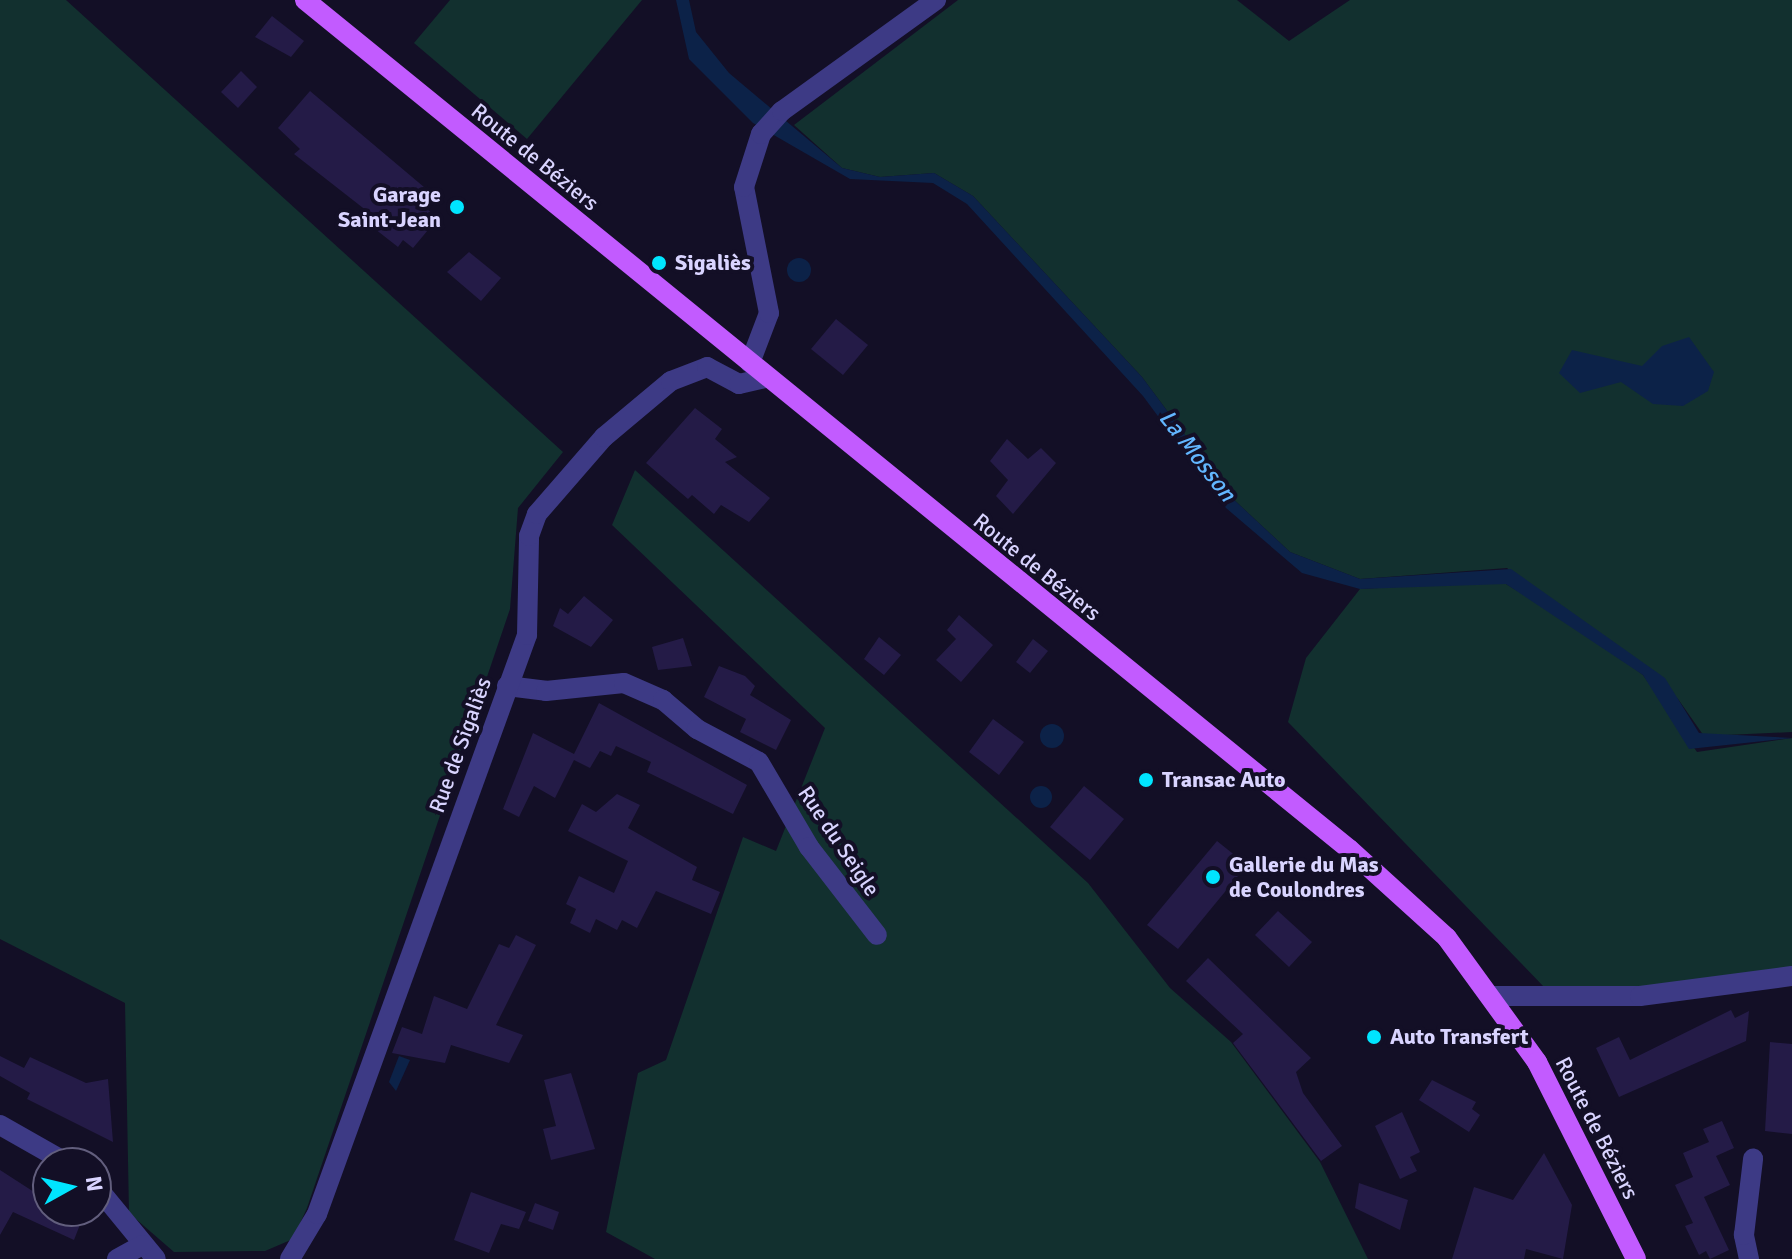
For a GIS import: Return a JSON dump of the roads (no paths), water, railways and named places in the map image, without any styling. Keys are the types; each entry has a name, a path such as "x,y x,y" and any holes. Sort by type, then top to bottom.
{"main road":[{"name":"Route de Béziers","path":"305,0 766,378 1349,849 1447,938 1495,996 1561,1104 1636,1259"}],"street":[{"path":"750,363 769,313 744,187 761,134 782,111 936,0"},
{"name":"Rue de Sigaliès","path":"290,1259 317,1214 527,635 529,536 546,501 604,437 671,381 707,367 739,384 766,378"},
{"name":"Rue du Seigle","path":"507,686 546,691 624,683 663,700 697,729 759,762 809,847 877,935"},
{"path":"1495,996 1640,996 1792,976"},
{"path":"0,1125 39,1147"},
{"path":"1749,1259 1744,1235 1753,1159"},
{"path":"112,1206 149,1252 117,1259"}],"water":[{"name":"La Mosson","path":"676,0 689,0 696,32 729,73 842,168 880,177 934,173 973,196 1142,377 1231,497 1290,552 1360,579 1511,569 1665,678 1699,733 1792,738 1689,749 1643,675 1506,584 1360,589 1302,573 1226,508 1143,396 967,204 933,183 850,179 753,123 689,59"},
{"path":"799,258 808,261 811,270 808,279 799,282 790,279 787,270 790,261"},
{"path":"1689,337 1714,372 1708,391 1683,406 1653,404 1621,382 1580,393 1559,373 1572,350 1642,366 1662,346"},
{"path":"1052,724 1063,731 1064,736 1057,747 1052,748 1041,741 1040,736 1047,725"},
{"path":"1041,786 1049,789 1052,797 1049,805 1041,808 1033,805 1030,797 1033,789"},
{"path":"399,1056 410,1060 396,1091 389,1082"}],"place":[{"name":"Garage Saint-Jean","path":"457,207"},
{"name":"Sigaliès","path":"659,263"},
{"name":"Transac Auto","path":"1146,780"},
{"name":"Gallerie du Mas de Coulondres","path":"1213,877"},
{"name":"Auto Transfert","path":"1374,1037"}]}
